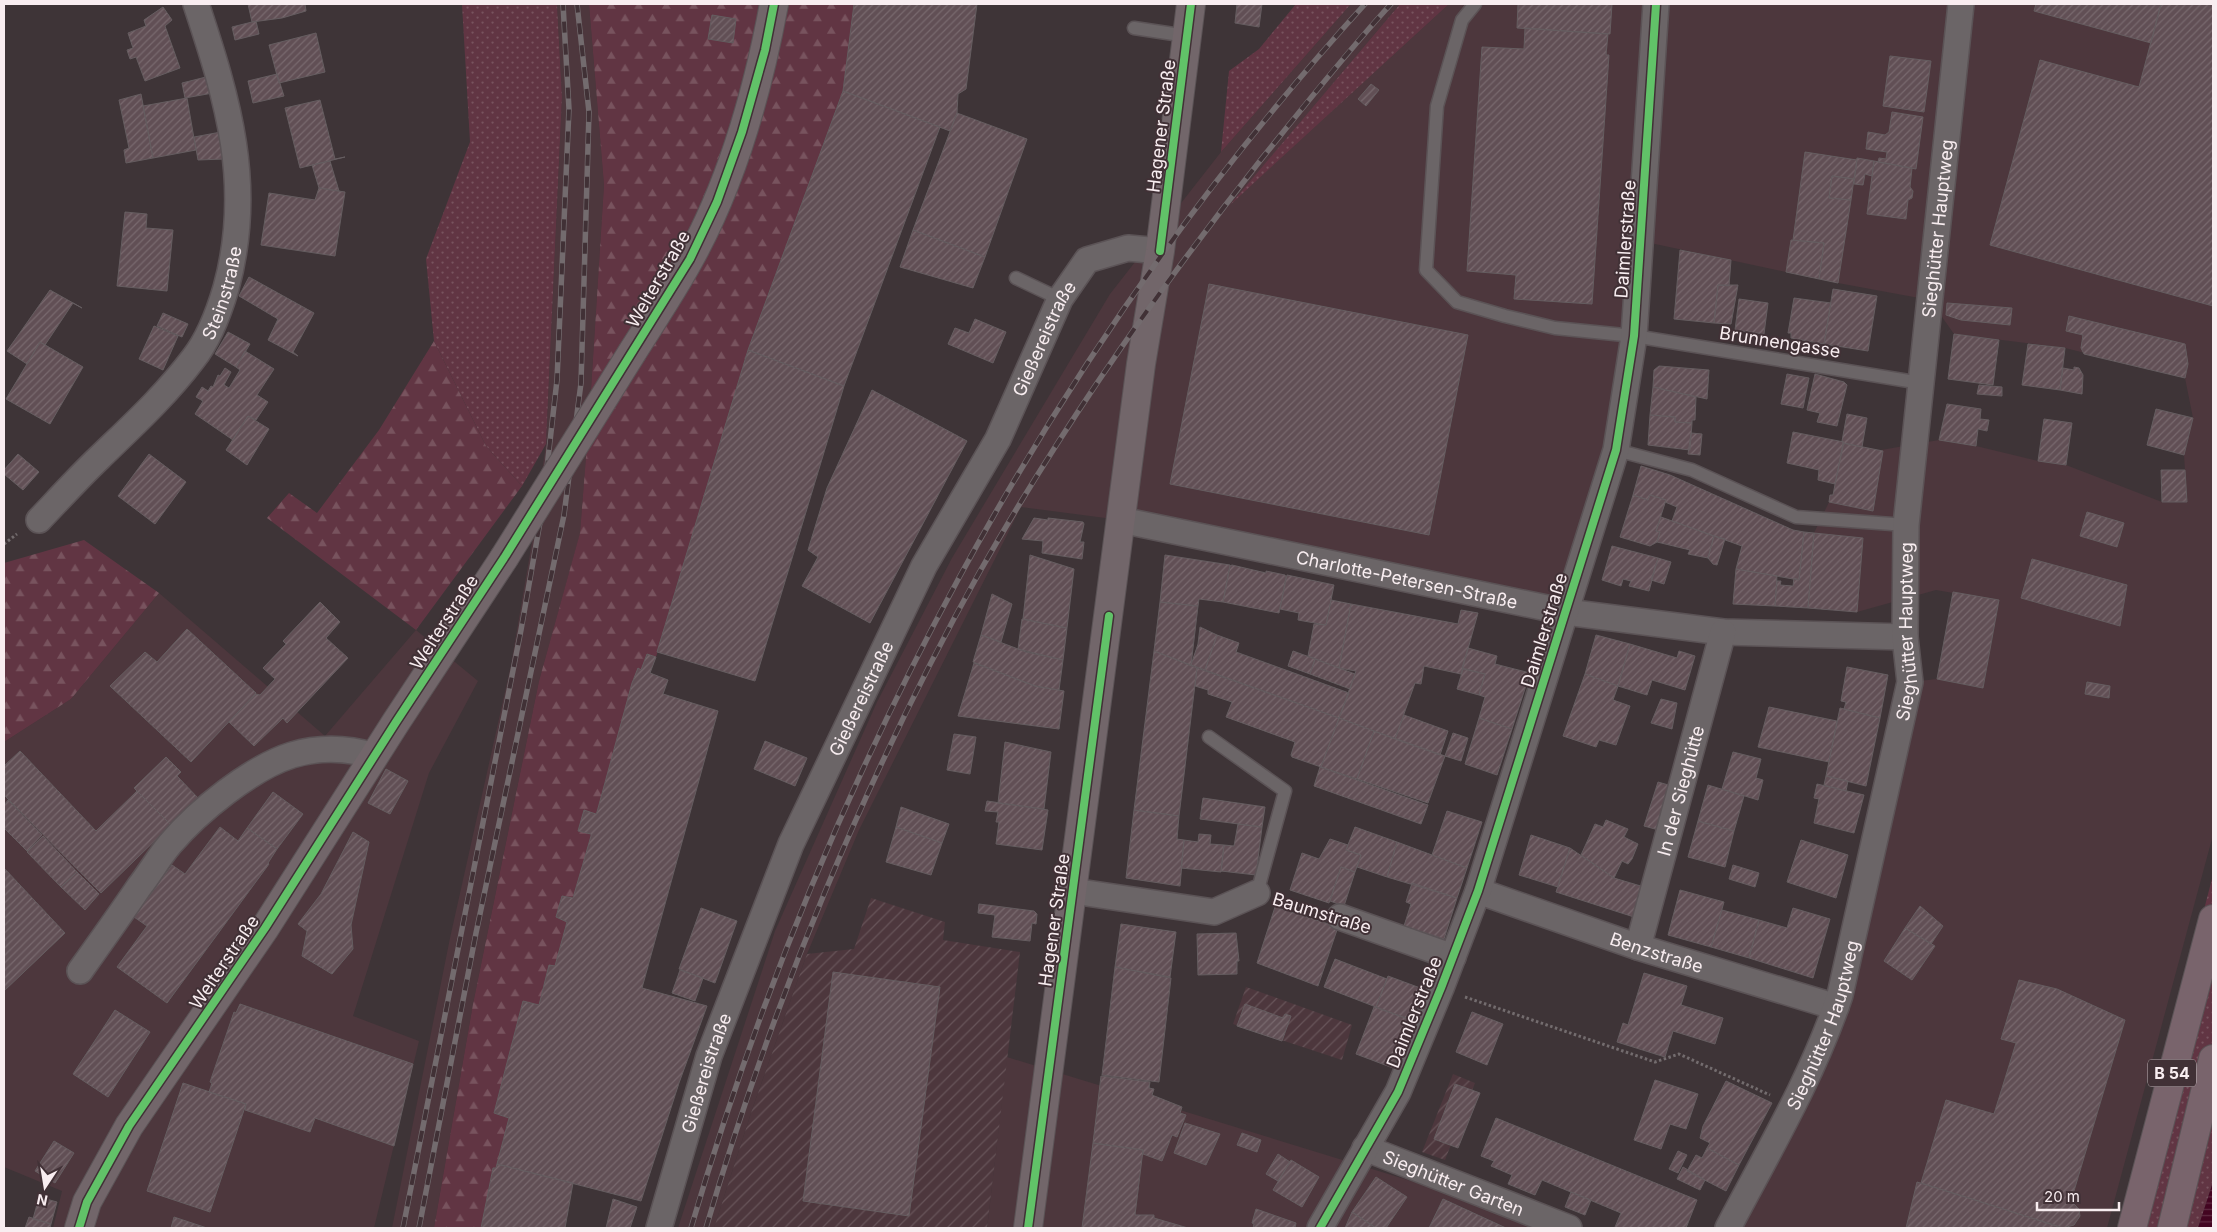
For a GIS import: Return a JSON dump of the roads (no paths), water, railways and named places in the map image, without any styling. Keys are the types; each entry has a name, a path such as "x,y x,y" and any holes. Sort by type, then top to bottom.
{"highway":[{"name":"B 54","path":"2132,1228 2213,919"},
{"name":"B 54","path":"2172,1228 2213,1059"}],"street":[{"name":"Steinstraße","path":"39,520 98,459 160,400 194,358 219,313 230,274 237,229 239,184 231,125 222,84 196,4"},
{"name":"Welterstraße","path":"79,1228 87,1202 129,1126 265,928 374,756 504,558 690,259 716,202 742,132 766,50 774,4"},
{"name":"Hagener Straße","path":"1028,1228 1142,364 1160,252 1191,4"},
{"name":"Daimlerstraße","path":"1320,1228 1398,1092 1453,957 1478,891 1616,450 1634,336 1656,4"},
{"name":"Sieghütter Hauptweg","path":"1728,1228 1792,1105 1831,1024 1910,682 1905,637 1906,525 1961,4"},
{"name":"Gießereistraße","path":"658,1228 709,1056 791,844 924,566 998,439 1060,299 1088,260 1128,248 1160,252"},
{"name":"Charlotte-Petersen-Straße","path":"1121,520 1566,612 1723,632 1905,637"},
{"name":"In der Sieghütte","path":"1638,947 1723,632"},
{"path":"80,971 170,844 201,811 260,770 292,755 327,750 354,750 374,756"},
{"name":"Baumstraße","path":"1073,891 1214,912 1257,893"},
{"name":"Benzstraße","path":"1478,891 1638,947 1836,1007"},
{"name":"Baumstraße","path":"1340,917 1453,957"},
{"name":"Sieghütter Garten","path":"1365,1148 1569,1228"}],"lane":[{"name":"Brunnengasse","path":"1475,4 1462,20 1437,106 1426,270 1457,302 1555,328 1634,336 1920,383"},
{"path":"1134,28 1187,36"},
{"path":"1016,278 1060,299"},
{"path":"1616,450 1692,470 1796,517 1906,525"},
{"path":"1209,737 1285,792 1257,893"}],"railway":[{"path":"403,1228 521,630 542,511 557,380 569,109 563,4"},
{"path":"419,1228 476,933 564,515 581,383 589,112 577,4"},
{"path":"691,1228 745,1061 808,896 879,735 959,578 1048,425 1145,278 1251,138 1365,4"},
{"path":"706,1228 760,1060 824,893 898,729 937,650 979,573 1044,465 1113,359 1149,308 1224,206 1263,157 1342,60 1391,4"}]}
